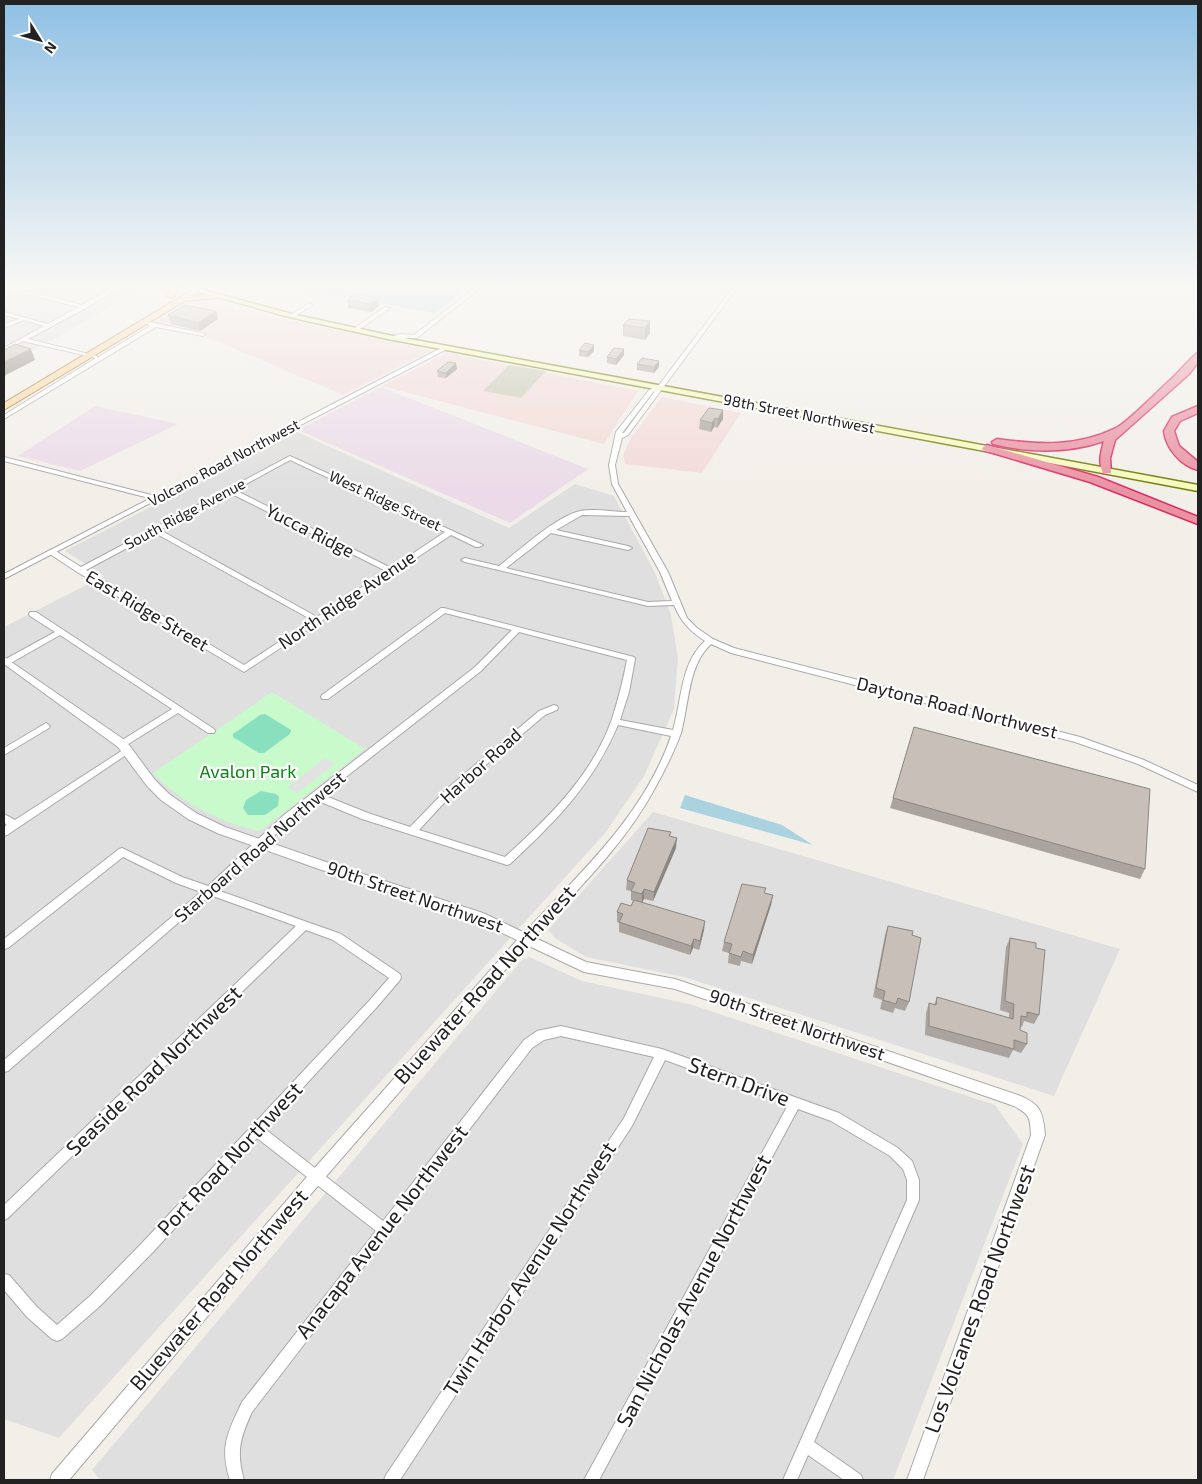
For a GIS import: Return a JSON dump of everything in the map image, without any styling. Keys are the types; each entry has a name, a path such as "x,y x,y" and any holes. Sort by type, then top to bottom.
{"highway":[{"path":"1106,467 1110,439 1122,426 1174,383 1198,356"},
{"path":"1198,409 1186,413 1173,421 1169,427 1169,434 1176,449 1198,467"},
{"path":"988,445 1064,448 1092,442 1122,426"},
{"path":"988,445 1082,474 1138,495 1198,521"}],"main road":[{"path":"4,396 74,354"},
{"path":"4,407 91,354"},
{"name":"98th Street Northwest","path":"483,354 661,384"},
{"name":"98th Street Northwest","path":"510,354 1106,467 1198,488"},
{"name":"98th Street Northwest","path":"1106,467 1198,480"}],"street":[{"path":"81,354 100,358"},
{"path":"4,417 106,354"},
{"name":"Volcano Road Northwest","path":"4,577 433,354"},
{"path":"684,354 661,384 651,391 619,432 612,465 615,484 664,572 684,618 694,630 710,641"},
{"name":"South Ridge Avenue","path":"80,570 290,458"},
{"name":"West Ridge Street","path":"290,458 479,545"},
{"path":"4,459 157,498"},
{"name":"Yucca Ridge","path":"229,490 391,571"},
{"path":"501,568 552,531 580,514 632,514"},
{"path":"155,530 317,620"},
{"path":"552,531 628,548"},
{"name":"North Ridge Avenue","path":"244,669 450,532"},
{"name":"East Ridge Street","path":"51,552 244,669"},
{"path":"465,560 648,604 676,603"},
{"path":"316,796 412,831 507,861 569,801 605,748 627,689 631,659 444,610 325,697"},
{"path":"33,614 211,731"},
{"name":"Starboard Road Northwest","path":"4,1067 316,796 478,669 517,630"},
{"path":"5,661 60,632"},
{"name":"Bluewater Road Northwest","path":"58,1480 317,1176 631,819 659,774 675,734 685,701 690,666 696,654 710,641"},
{"name":"Daytona Road Northwest","path":"710,641 731,650 1077,739 1141,762 1198,790"},
{"name":"90th Street Northwest","path":"5,661 124,748 151,783 165,797 192,816 221,830 323,866 479,916 584,967 675,984 971,1084 1018,1101 1032,1109 1037,1117"},
{"name":"Harbor Road","path":"412,831 452,789 542,713 554,708"},
{"path":"4,832 178,709"},
{"path":"616,722 675,734"},
{"path":"4,752 46,726"},
{"path":"4,817 14,825"},
{"path":"4,945 122,852 162,873 336,937 396,977"},
{"name":"Seaside Road Northwest","path":"4,1214 304,925"},
{"name":"Port Road Northwest","path":"57,1334 108,1288 396,977"},
{"name":"Stern Drive","path":"541,1035 561,1031 662,1054 835,1117 894,1152 908,1165 913,1180"},
{"name":"Anacapa Avenue Northwest","path":"232,1436 247,1407 384,1229 528,1044 541,1035"},
{"name":"Twin Harbor Avenue Northwest","path":"391,1480 628,1122 662,1054"},
{"name":"San Nicholas Avenue Northwest","path":"591,1480 796,1102"},
{"name":"Los Volcanes Road Northwest","path":"915,1480 1038,1135 1040,1126 1037,1117"},
{"path":"256,1130 384,1229"},
{"path":"790,1480 913,1200 913,1180"},
{"path":"4,1280 32,1312 57,1334"},
{"path":"232,1436 231,1464 237,1480"},
{"path":"806,1445 856,1480"}],"shaded area":[{"path":"4,354 21,354 4,362"},
{"path":"247,354 424,354 343,395"},
{"path":"445,354 453,354 638,391 604,444 382,386"},
{"path":"509,365 546,371 521,398 483,391"},
{"path":"381,387 588,469 510,523 298,430"},
{"path":"662,397 741,413 702,473 625,464 623,455 631,438"},
{"path":"95,406 178,424 80,471 18,456"},
{"path":"297,432 509,528 575,484 614,496 655,573 671,615 678,658 674,709 644,776 606,832 59,1438 4,1419 4,627 104,576 65,551"},
{"path":"325,758 335,764 297,793 288,787"},
{"path":"653,812 1120,949 1054,1096 684,977 586,957 555,938 548,930"},
{"path":"529,957 582,981 689,1004 995,1105 1023,1144 893,1480 100,1480 92,1470 522,960"}],"green space":[{"name":"Avalon Park","path":"272,692 365,749 263,829 257,831 228,822 201,810 176,794 153,773"},
{"path":"265,714 291,730 290,734 264,753 259,753 233,737 233,734 260,715"},
{"path":"261,791 276,794 279,797 278,806 265,815 248,815 243,808 246,800"}],"water":[{"path":"685,795 782,825 813,845 680,808"}],"building":[{"path":"4,354 20,354 4,362"},
{"path":"609,354 620,354 616,359 607,357"},
{"path":"642,358 659,361 654,367 637,364"},
{"path":"448,362 456,363 446,373 437,371"},
{"path":"709,408 723,410 718,419 715,418 712,423 700,420"},
{"path":"914,727 1150,789 1145,869 893,798"},
{"path":"648,828 671,832 669,836 677,838 654,892 644,889 642,894 631,891 635,883 627,880"},
{"path":"742,884 766,888 764,893 773,895 753,955 743,951 741,957 729,953 732,944 724,942"},
{"path":"634,900 705,921 700,941 694,939 691,946 619,922 623,914 617,912 621,903 631,906"},
{"path":"888,926 913,931 912,935 921,938 909,1002 898,998 896,1004 883,1000 885,991 876,988"},
{"path":"1010,938 1036,943 1036,948 1045,950 1039,1015 1027,1012 1027,1017 1021,1016 1020,1030 1027,1033 1027,1044 1014,1040 1014,1049 929,1026 929,1003 936,1005 937,997 1013,1019 1014,1004 1005,1001"}]}
